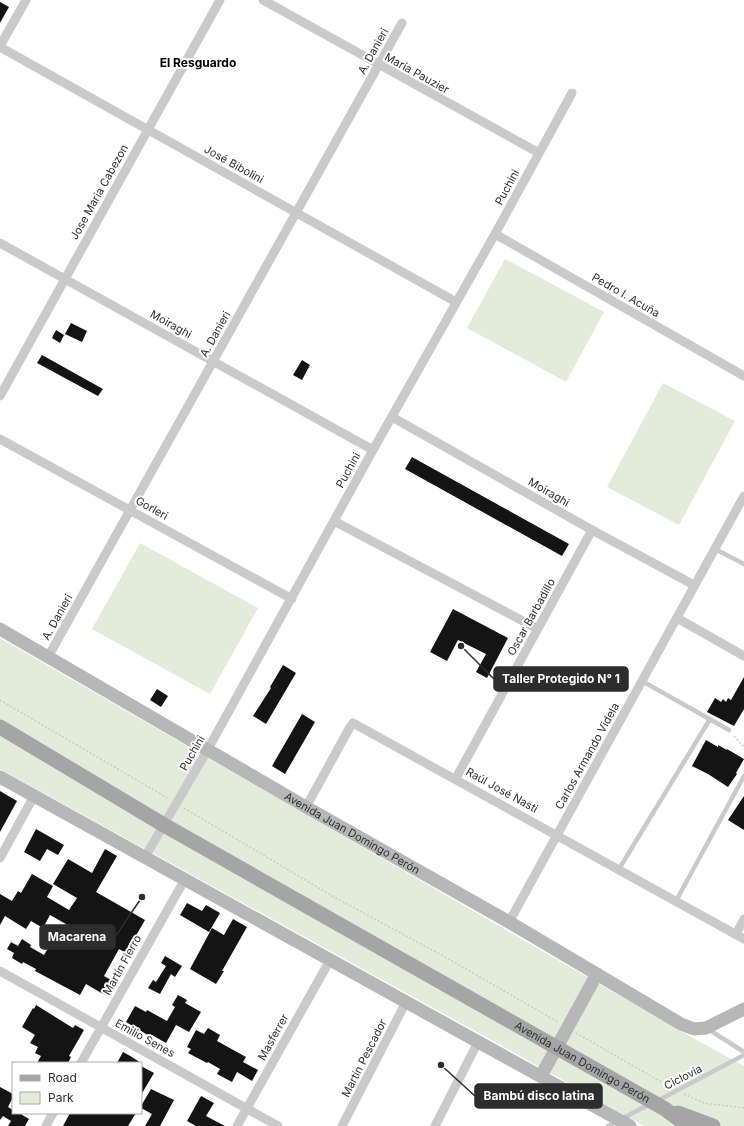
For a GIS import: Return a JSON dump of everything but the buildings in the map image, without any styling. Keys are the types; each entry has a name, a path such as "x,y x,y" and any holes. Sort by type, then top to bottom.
{"main road":[{"name":"Avenida Juan Domingo Perón","path":"0,629 306,807 509,922 681,1024 694,1029 706,1028"},
{"name":"Avenida Juan Domingo Perón","path":"0,727 164,825 659,1106 688,1126"},
{"path":"0,777 541,1076 619,1124"},
{"path":"541,1076 597,974"},
{"path":"706,1028 744,1009"},
{"name":"Avenida Juan Domingo Perón","path":"659,1106 713,1126"}],"street":[{"path":"0,47 26,0"},
{"name":"Jose Maria Cabezon","path":"0,396 220,0"},
{"name":"María Pauzier","path":"263,0 539,154"},
{"name":"A. Danieri","path":"48,657 402,23"},
{"name":"José Bibolini","path":"0,47 456,302"},
{"name":"Puchini","path":"145,857 208,749 572,93"},
{"name":"Pedro I. Acuña","path":"495,234 744,376"},
{"name":"Moiraghi","path":"0,243 373,450"},
{"name":"Moiraghi","path":"392,417 592,530 694,585"},
{"name":"Gorleri","path":"0,439 292,598"},
{"name":"Carlos Armando Videla","path":"509,922 744,496"},
{"path":"334,521 538,629"},
{"name":"Oscar Barbadillo","path":"456,778 592,530"},
{"path":"677,618 744,656"},
{"name":"Raúl José Nasti","path":"306,807 353,723 456,778 744,939"},
{"path":"0,858 34,796"},
{"name":"Martín Fierro","path":"82,1062 185,879"},
{"path":"736,934 744,919"},
{"name":"Masferrer","path":"237,1126 330,960"},
{"name":"Emilio Senes","path":"0,971 278,1126"},
{"name":"Martín Pescador","path":"342,1126 406,1002"},
{"path":"434,1126 478,1042"},
{"path":"46,1126 52,1114"}],"lane":[{"path":"715,549 744,564"},
{"path":"642,681 729,730"},
{"path":"619,869 710,719"},
{"path":"676,901 744,776"},
{"path":"706,1028 744,1052"},
{"path":"738,1049 744,1046"},
{"name":"Ciclovia","path":"619,1124 659,1106 677,1090 744,1056"}],"path":[{"path":"0,700 334,897 445,957 677,1090 704,1103 744,1108"},
{"path":"729,730 744,747"}],"green space":[{"path":"505,259 604,312 566,382 467,328"},
{"path":"663,383 735,421 679,525 607,487"},
{"path":"140,543 258,608 210,694 92,629"},
{"path":"0,638 744,1066 744,1126 644,1126 504,1047 0,769"}],"place":[{"name":"Taller Protegido N° 1","path":"461,646"},
{"name":"Macarena","path":"142,897"},
{"name":"Bambú disco latina","path":"441,1065"}],"district":[{"name":"El Resguardo","path":"198,63"}]}
